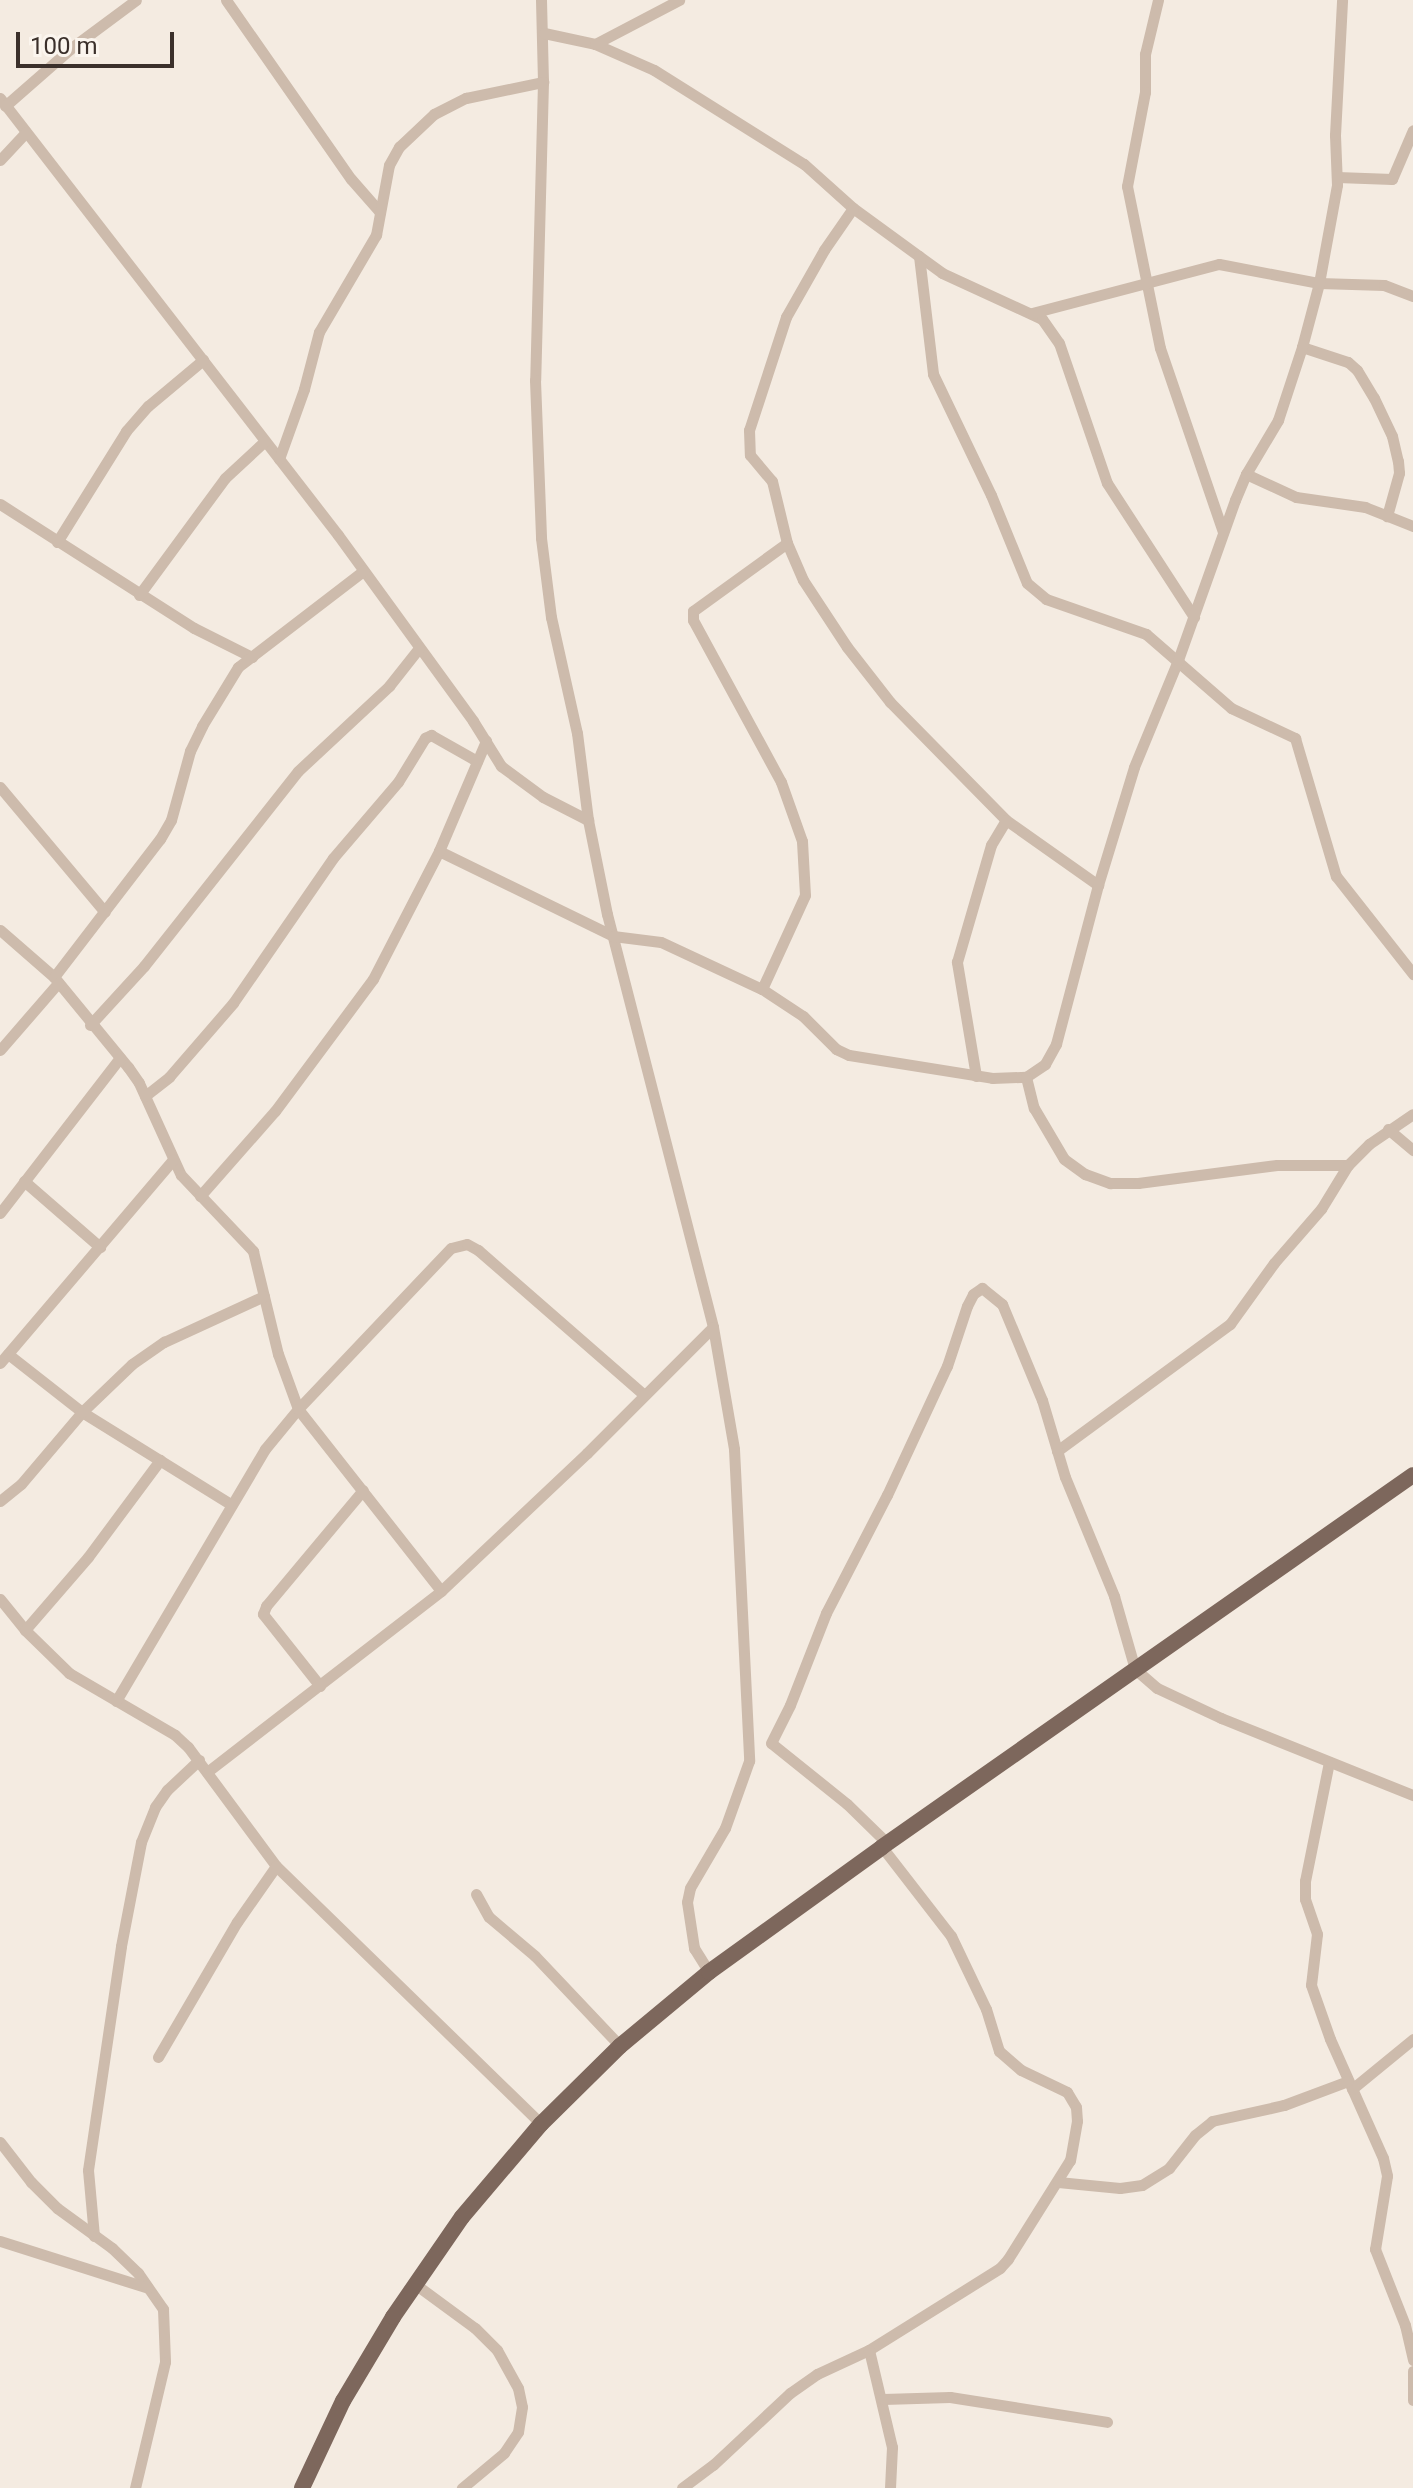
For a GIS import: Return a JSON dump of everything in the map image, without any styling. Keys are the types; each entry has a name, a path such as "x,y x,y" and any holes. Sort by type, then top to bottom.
{"main road":[{"path":"304,2488 343,2401 415,2284 462,2217 541,2124 620,2046 709,1972 884,1845 1413,1475"}],"street":[{"path":"136,0 3,102 279,459 509,774 588,820"},
{"path":"226,0 351,179 380,212"},
{"path":"541,0 544,33 535,380 541,538 551,617 577,733 588,820 613,936 713,1327 734,1449 749,1761 725,1828 690,1888 687,1902 694,1948 709,1972"},
{"path":"595,44 679,0"},
{"path":"1158,0 1145,54 1145,92 1127,186 1160,348 1223,533"},
{"path":"439,851 613,936 661,942 762,989 803,1016 836,1049 849,1055 976,1076 1026,1077 1045,1064 1056,1044 1098,885 1134,767 1178,660 1246,474 1278,420 1302,347 1319,283 1337,177 1335,135 1342,0"},
{"path":"544,33 595,44 642,64 804,164 853,208 962,284 1032,313 1052,329 1107,483 1194,617"},
{"path":"279,459 304,389 319,332 376,235 389,165 416,127 466,98 543,82"},
{"path":"1337,177 1392,179 1413,130"},
{"path":"0,160 26,132"},
{"path":"853,208 824,250 786,317 749,430 750,455 772,481 777,492 787,543 811,591 890,702 1006,820 1098,885"},
{"path":"919,256 933,374 991,495 1027,583 1046,599 1132,626 1178,660 1231,708 1295,738 1336,876 1413,974"},
{"path":"1032,313 1219,264 1319,283 1370,283 1413,296"},
{"path":"1302,347 1348,362 1357,370 1374,398 1392,436 1398,461 1399,473 1387,516"},
{"path":"57,542 126,431 148,406 203,360"},
{"path":"139,595 225,478 265,441"},
{"path":"1246,474 1296,497 1348,503 1413,526"},
{"path":"2,508 139,595 252,657"},
{"path":"762,989 805,895 802,841 781,782 693,620 693,611 787,543"},
{"path":"0,1050 160,839 171,820 190,751 229,680 252,657 363,571"},
{"path":"90,1025 144,966 298,771 389,686 419,648"},
{"path":"145,1096 177,1069 233,1003 333,858 398,782 425,738 431,735 477,761"},
{"path":"200,1196 275,1111 373,979 439,851 486,741"},
{"path":"0,787 105,912"},
{"path":"976,1076 957,962 991,845 1006,820"},
{"path":"0,930 56,980 120,1058 145,1096 173,1160 200,1196 253,1251 278,1354 298,1409 441,1591"},
{"path":"0,1213 120,1058"},
{"path":"1026,1077 1034,1108 1064,1159 1085,1174 1110,1183 1138,1183 1277,1165 1348,1165"},
{"path":"1057,1451 1230,1324 1274,1263 1321,1209 1348,1165 1388,1129 1413,1114"},
{"path":"1388,1129 1413,1150"},
{"path":"173,1160 4,1359 82,1412 232,1505"},
{"path":"24,1181 100,1247"},
{"path":"116,1701 265,1449 298,1409 433,1264 458,1244 478,1250 644,1395"},
{"path":"771,1743 790,1705 826,1613 887,1495 947,1366 967,1306 973,1294 982,1288 1002,1304 1042,1400 1057,1451 1114,1596 1135,1669 1146,1680 1170,1694 1413,1795"},
{"path":"0,1501 31,1475 82,1412 132,1364 164,1342 264,1296"},
{"path":"207,1772 441,1591 713,1327"},
{"path":"25,1630 88,1557 160,1460"},
{"path":"320,1686 263,1614 266,1606 363,1490"},
{"path":"0,1599 25,1630 69,1673 175,1735 199,1760 276,1866 541,2124"},
{"path":"682,2488 713,2465 790,2393 817,2374 869,2350 1000,2268 1058,2182 1070,2160 1076,2136 1073,2098 1008,2062 999,2051 986,2009 951,1936 884,1845 847,1804 771,1743 749,1733"},
{"path":"94,2236 88,2170 121,1946 141,1842 155,1807 167,1790 199,1760"},
{"path":"1329,1762 1307,1856 1305,1899 1317,1934 1311,1985 1350,2085 1383,2158 1387,2176 1375,2249 1405,2325 1413,2360"},
{"path":"158,2057 237,1922 276,1866"},
{"path":"476,1894 489,1917 535,1956 620,2046"},
{"path":"1058,2182 1120,2188 1142,2185 1169,2168 1195,2135 1223,2116 1284,2105 1350,2085 1413,2039"},
{"path":"0,2142 31,2182 121,2256 163,2309 165,2362 135,2488"},
{"path":"0,2241 149,2289"},
{"path":"415,2284 486,2339 510,2369 518,2388 522,2407 518,2432 504,2453 462,2488"},
{"path":"869,2350 892,2447 890,2488"},
{"path":"1413,2371 1413,2400"},
{"path":"883,2399 950,2397 1107,2422"}]}
